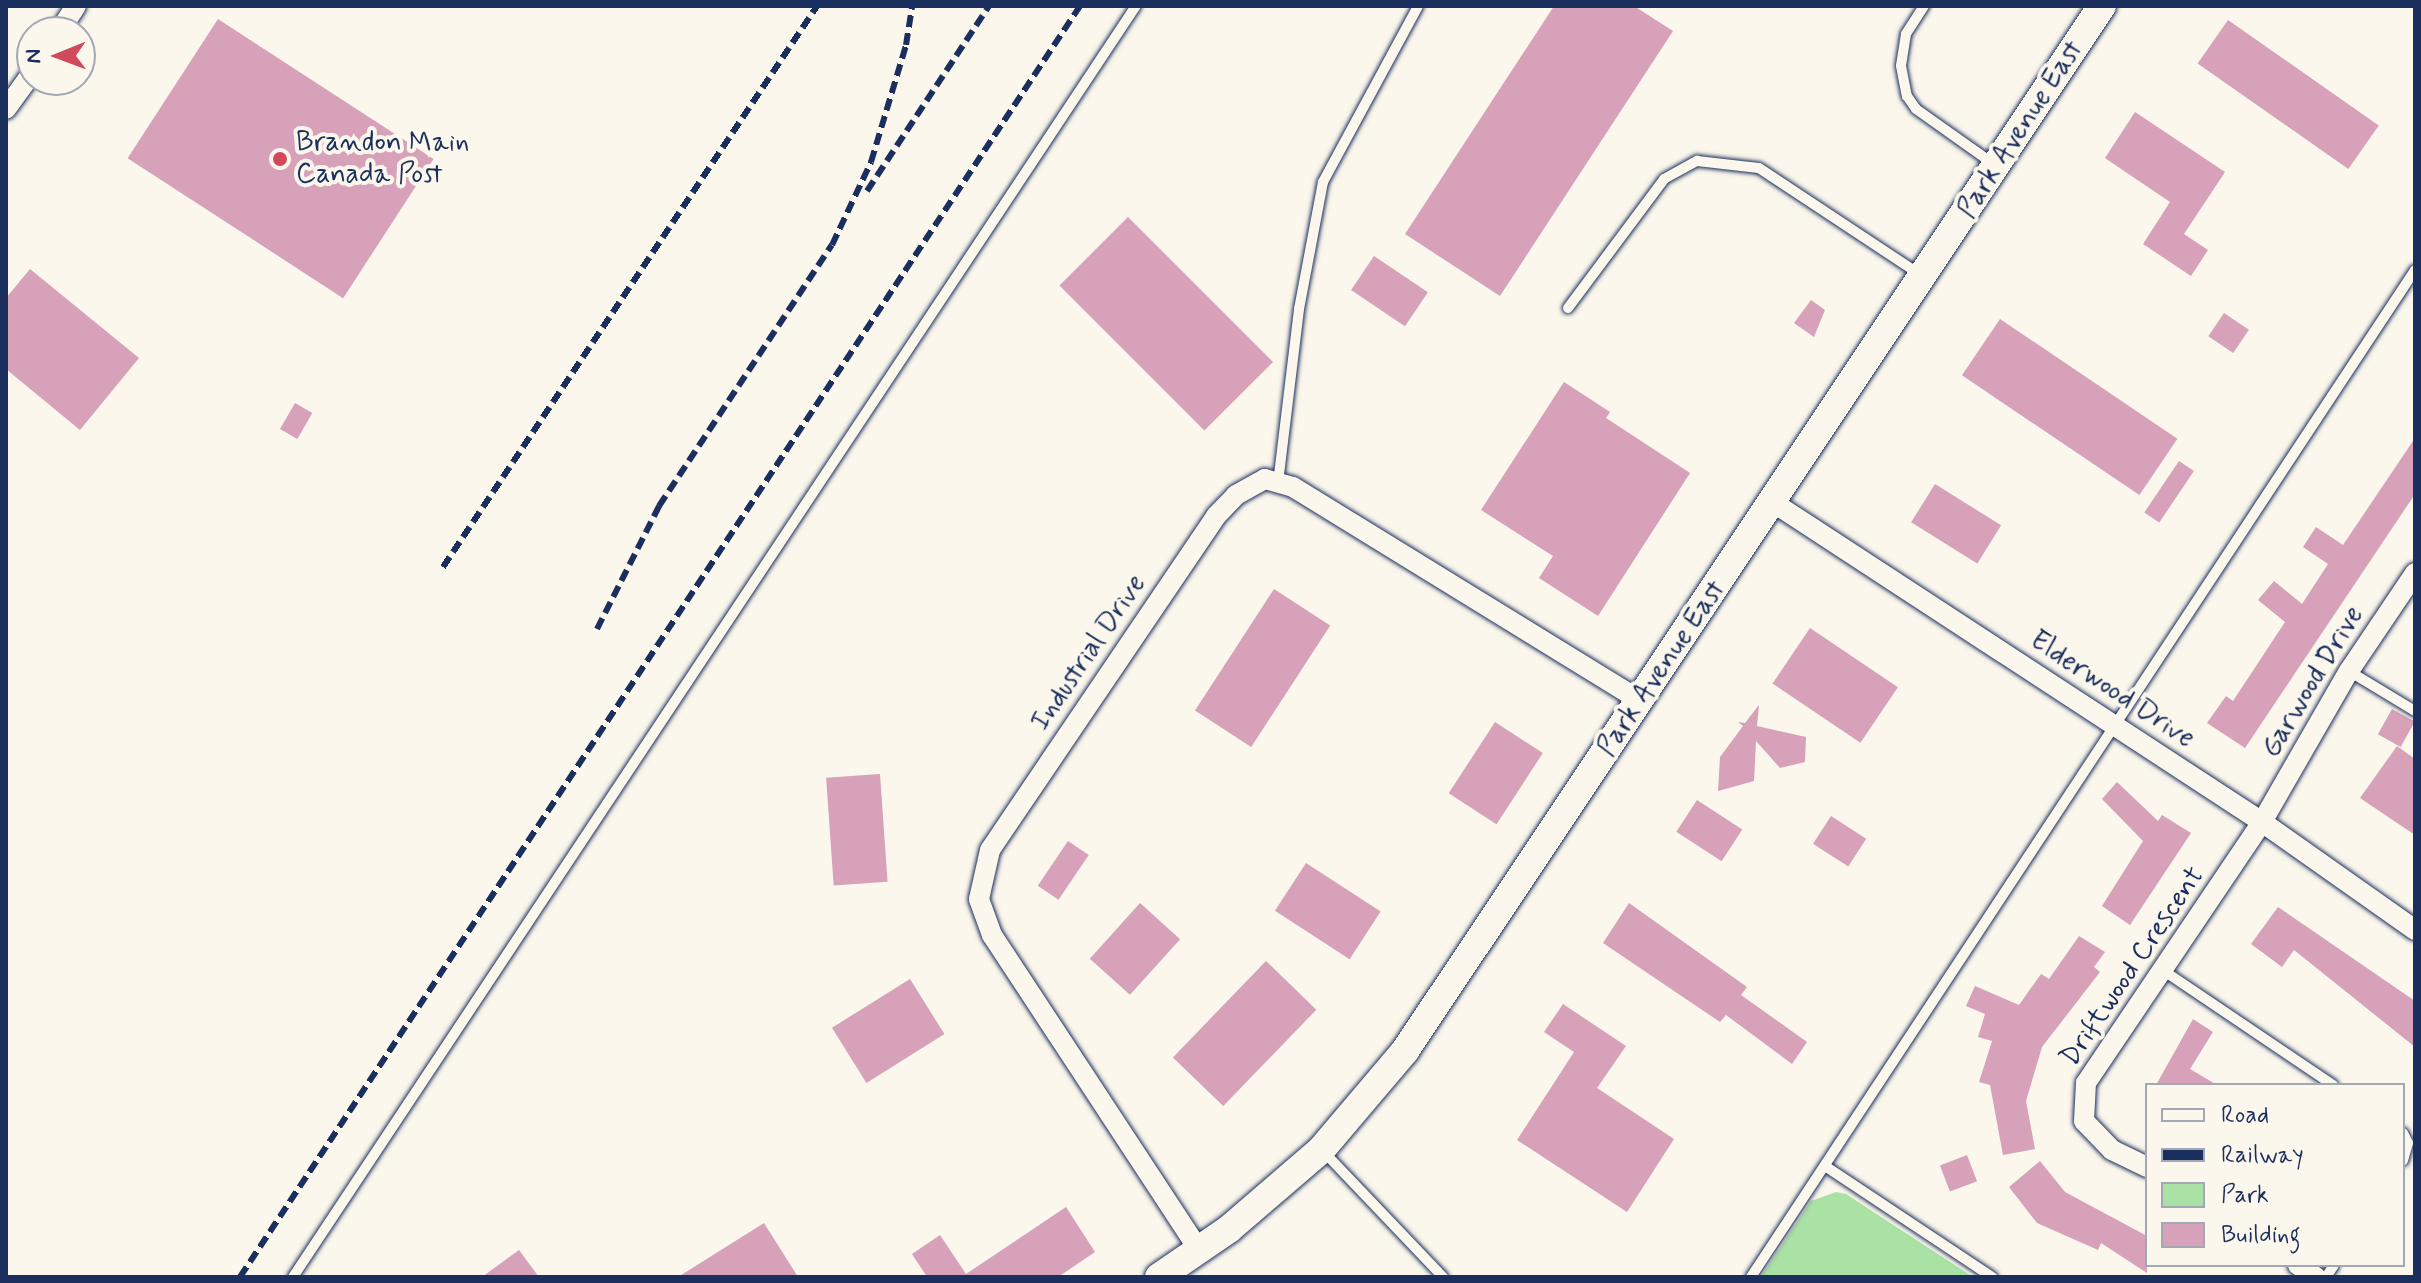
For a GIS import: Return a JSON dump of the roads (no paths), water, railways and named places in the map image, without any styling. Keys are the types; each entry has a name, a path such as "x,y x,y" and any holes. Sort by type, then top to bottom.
{"street":[{"name":"Park Avenue East","path":"1159,1277 1199,1250 1321,1150 1405,1051 1774,503 2102,6"},
{"name":"Industrial Drive","path":"1199,1250 992,935 979,899 990,850 1216,516 1236,495 1265,479 1278,483"},
{"path":"1278,483 1293,487 1641,701"},
{"name":"Elderwood Drive","path":"1774,503 2262,822 2415,930"},
{"name":"Garwood Drive","path":"2262,822 2349,671 2415,573"},
{"name":"Driftwood Crescent","path":"2145,1166 2096,1137 2084,1121 2081,1103 2086,1083 2262,822"}],"lane":[{"path":"293,1277 1136,6"},
{"path":"1278,483 1299,309 1323,182 1418,6"},
{"path":"1924,6 1906,34 1901,66 1907,96 1916,109 1997,166"},
{"path":"1568,308 1664,179 1697,161 1759,168 1924,277"},
{"path":"1751,1277 2117,727 2415,270"},
{"path":"2349,671 2415,711"},
{"path":"2164,971 2330,1083"},
{"path":"1321,1150 1443,1277"},
{"path":"1825,1166 1992,1277"}],"railway":[{"path":"443,567 817,6"},
{"path":"597,629 659,506 832,245 871,162 906,45 912,6"},
{"path":"867,191 989,6"},
{"path":"240,1277 1080,6"}],"place":[{"name":"Brandon Main Canada Post","path":"280,159"}]}
